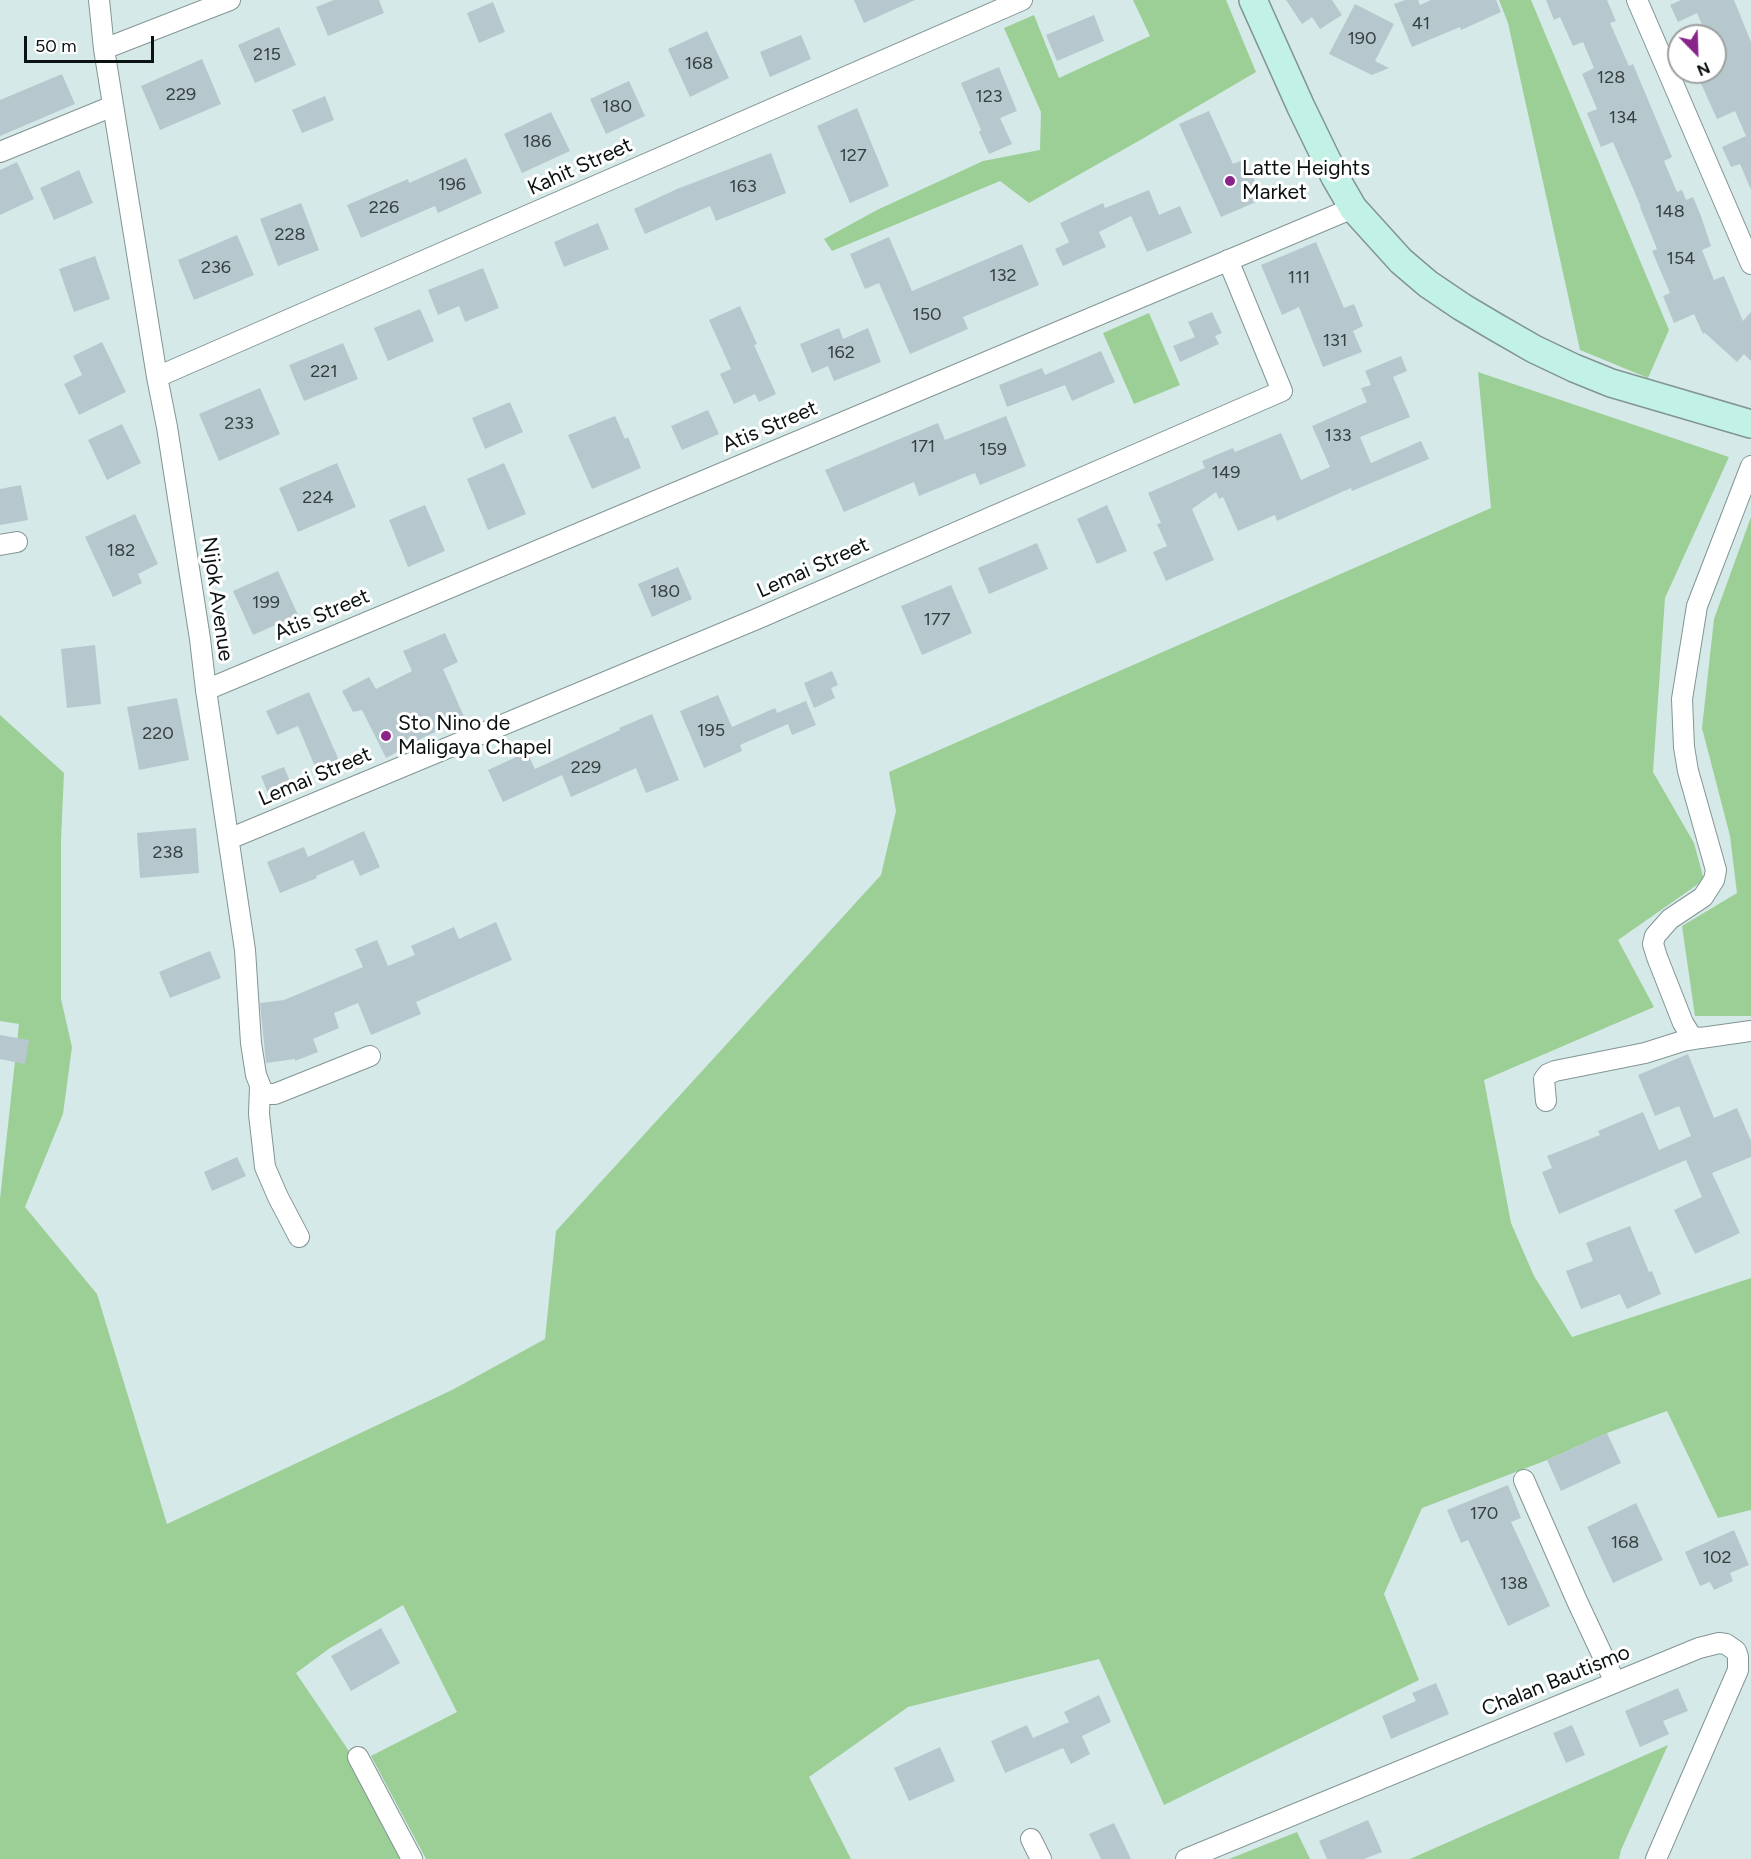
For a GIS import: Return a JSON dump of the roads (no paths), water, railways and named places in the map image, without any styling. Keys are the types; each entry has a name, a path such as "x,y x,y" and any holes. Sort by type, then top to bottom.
{"main road":[{"path":"1253,0 1305,116 1353,208 1401,261 1428,284 1462,307 1534,349 1611,383 1751,424"}],"street":[{"name":"Nijok Avenue","path":"99,0 113,106 200,639 245,950 253,1057 255,1075 260,1086 259,1114 262,1145 266,1167 278,1197 299,1237"},
{"path":"104,49 230,0"},
{"name":"Kahit Street","path":"157,377 1022,0"},
{"path":"1637,0 1751,264"},
{"path":"0,152 113,106"},
{"name":"Atis Street","path":"206,690 1353,208"},
{"name":"Lemai Street","path":"229,839 749,623 1282,391 1227,260"},
{"path":"1701,1038 1693,1037 1683,1023 1653,944 1659,930 1670,919 1703,897 1714,880 1716,870 1688,771 1684,747 1682,699 1697,606 1751,466"},
{"path":"1546,1101 1544,1079 1555,1071 1626,1057 1683,1041 1751,1031"},
{"path":"260,1086 268,1094 274,1094 369,1056"},
{"path":"1524,1480 1615,1682"},
{"name":"Chalan Bautismo","path":"1186,1859 1615,1682 1699,1648 1719,1643 1731,1648 1738,1657 1738,1670 1656,1859"},
{"path":"358,1757 412,1859"},
{"path":"1031,1839 1041,1859"}],"place":[{"name":"Latte Heights Market","path":"1230,181"},
{"name":"Sto Nino de Maligaya Chapel","path":"386,736"}]}
